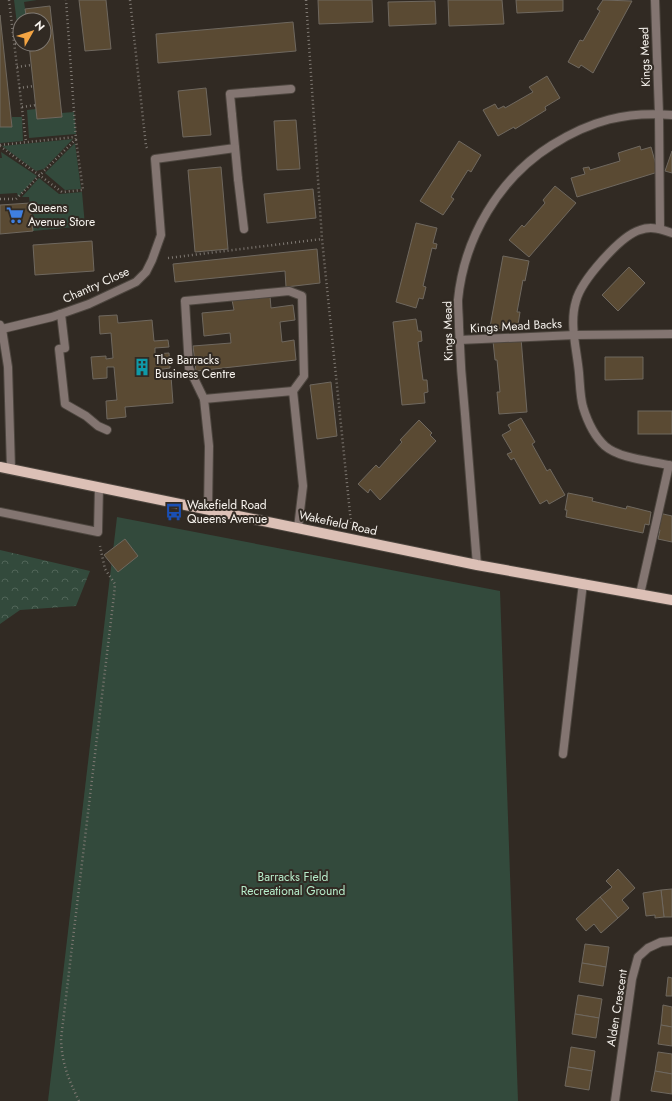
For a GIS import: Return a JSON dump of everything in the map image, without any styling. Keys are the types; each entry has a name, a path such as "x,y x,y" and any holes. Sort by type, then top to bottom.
{"main road":[{"name":"Wakefield Road","path":"0,467 477,565 672,600"}],"street":[{"name":"Kings Mead","path":"655,0 659,114"},
{"path":"244,229 230,94 291,89"},
{"path":"659,114 660,229"},
{"name":"Kings Mead","path":"477,565 459,340 458,300 465,263 479,226 504,186 522,167 534,157 566,136 595,123 621,116 659,114 672,115"},
{"path":"155,159 235,148"},
{"name":"Chantry Close","path":"1,327 61,314 88,304 136,282 146,272 161,234 155,159"},
{"name":"Kings Mead Backs","path":"670,465 621,455 606,447 597,436 589,422 583,405 573,320 576,299 602,260 621,241 639,230 654,227 672,233"},
{"path":"208,509 209,446 204,399 189,368 185,301 288,291 302,296 304,376 293,391 303,486 298,528"},
{"path":"61,314 65,348 59,349 65,404 86,416 98,426 107,430"},
{"path":"1,327 8,367 11,469"},
{"name":"Kings Mead Backs","path":"459,340 575,335 672,334"},
{"path":"204,399 293,391"},
{"path":"640,594 670,465"},
{"path":"0,512 98,532 99,487"},
{"path":"563,754 583,583"},
{"name":"Alden Crescent","path":"615,1101 632,979 638,957 648,948 661,942 672,941"}],"path":[{"path":"9,0 12,22"},
{"path":"0,146 62,192 82,190 76,138 66,0"},
{"path":"130,0 146,146 155,159"},
{"path":"306,0 322,239 353,539"},
{"path":"16,52 26,142"},
{"path":"17,67 31,65"},
{"path":"19,88 34,86"},
{"path":"22,107 36,106"},
{"path":"0,146 26,142 76,138"},
{"path":"0,199 16,199 76,138"},
{"path":"152,260 322,239"},
{"path":"79,1101 68,1078 61,1055 61,1038 115,584 105,569 98,532"}],"green space":[{"path":"14,0 37,0 24,2 26,12 16,12"},
{"path":"36,109 38,119 61,117 61,113 74,112 76,134 29,138 27,110"},
{"path":"12,117 22,117 23,141 0,143 0,127 12,127"},
{"path":"73,139 44,169 36,171 2,146"},
{"path":"75,143 81,189 65,190 45,173"},
{"path":"1,152 37,176 18,197 17,193 0,194"},
{"path":"39,178 59,194 82,192 85,226 33,231 29,197 22,197"},
{"name":"Barracks Field Recreational Ground","path":"117,517 500,591 518,1101 48,1101"},
{"path":"0,550 90,571 76,606 20,610 0,624"}],"building":[{"path":"79,0 106,0 111,49 85,51"},
{"path":"318,0 372,0 373,22 319,24"},
{"path":"448,0 502,0 504,24 449,26"},
{"path":"516,0 563,0 563,11 517,13"},
{"path":"603,0 632,1 593,73 581,65 579,68 568,62 580,40 583,41 600,11 597,9"},
{"path":"435,1 436,24 389,26 388,2"},
{"path":"50,6 51,12 26,12 25,9"},
{"path":"0,15 12,127 0,127"},
{"path":"293,22 296,51 158,63 156,34"},
{"path":"52,24 62,117 37,119 30,52 52,52"},
{"path":"547,76 560,98 545,107 546,110 515,129 514,127 498,136 483,110 495,104 498,109 504,106 505,108 533,92 529,87"},
{"path":"206,88 211,135 183,137 178,91"},
{"path":"296,120 300,169 277,170 274,121"},
{"path":"459,141 481,155 471,172 468,170 451,197 454,199 443,215 420,201"},
{"path":"640,146 641,150 651,147 658,172 577,197 571,178 585,174 583,168 589,167 590,170 620,161 618,153"},
{"path":"672,151 672,173 665,171"},
{"path":"221,167 228,249 195,252 188,170"},
{"path":"555,186 576,203 529,257 509,240 522,225 524,227 545,203 543,200"},
{"path":"313,189 316,218 267,223 264,194"},
{"name":"Queens Avenue Store","path":"30,203 33,231 0,234 0,205"},
{"path":"416,223 437,228 433,243 437,244 436,249 432,248 423,286 426,287 423,299 419,298 416,308 396,302"},
{"path":"92,241 94,271 35,275 33,245"},
{"path":"317,249 320,283 286,287 285,271 175,282 173,264"},
{"path":"503,256 529,261 525,281 523,280 517,312 520,312 517,331 490,327"},
{"path":"629,267 645,283 618,311 602,295"},
{"path":"270,296 271,308 293,305 295,320 280,322 282,342 294,340 296,360 196,371 193,346 231,343 230,333 204,336 202,313 234,310 232,300"},
{"name":"The Barracks Business Centre","path":"117,315 118,323 152,320 154,341 168,340 169,347 155,348 155,354 169,353 170,368 156,370 157,377 171,376 173,403 125,407 126,417 107,419 106,401 117,400 114,367 107,367 107,378 93,379 91,357 106,356 106,359 113,358 111,333 100,334 99,316"},
{"path":"416,319 418,331 421,331 422,341 418,342 423,380 427,380 428,392 424,393 425,403 402,405 393,322"},
{"path":"521,338 527,412 499,414 497,392 500,392 497,360 495,360 493,341"},
{"path":"605,357 643,357 643,379 605,380"},
{"path":"331,382 337,436 317,439 310,385"},
{"path":"638,411 672,411 672,434 638,434"},
{"path":"521,418 535,442 532,444 547,471 550,469 565,495 549,504 547,500 540,504 514,458 511,460 507,454 512,452 502,435 511,430 508,425"},
{"path":"419,420 432,433 430,435 436,441 380,500 370,489 368,493 358,484 376,465 379,468 402,442 400,440"},
{"path":"568,493 593,498 592,501 626,509 627,506 651,512 649,525 645,524 643,533 566,517 567,510 565,510"},
{"path":"659,513 672,516 672,542 658,539 660,530 656,528"},
{"path":"125,539 138,556 118,572 104,555"},
{"path":"618,869 635,888 622,900 629,908 618,918 600,897 612,887 606,881"},
{"path":"672,889 672,917 664,917 661,890"},
{"path":"661,890 664,917 655,918 655,915 646,916 643,893"},
{"path":"600,897 618,918 601,933 594,924 586,931 576,919"},
{"path":"585,944 609,947 606,967 582,963"},
{"path":"582,963 606,967 603,986 579,982"},
{"path":"668,977 672,978 672,996 666,996"},
{"path":"578,995 602,999 599,1018 575,1014"},
{"path":"663,1005 672,1007 672,1027 661,1025"},
{"path":"575,1014 599,1018 596,1038 572,1034"},
{"path":"661,1025 672,1027 672,1046 658,1044"},
{"path":"571,1047 595,1051 592,1071 568,1067"},
{"path":"658,1052 672,1054 672,1074 655,1071"},
{"path":"568,1067 592,1071 589,1090 565,1086"},
{"path":"655,1071 672,1074 672,1094 651,1091"}],"place":[{"name":"Queens Avenue Store","path":"15,215"},
{"name":"The Barracks Business Centre","path":"142,367"},
{"name":"Wakefield Road Queens Avenue","path":"174,512"}]}
